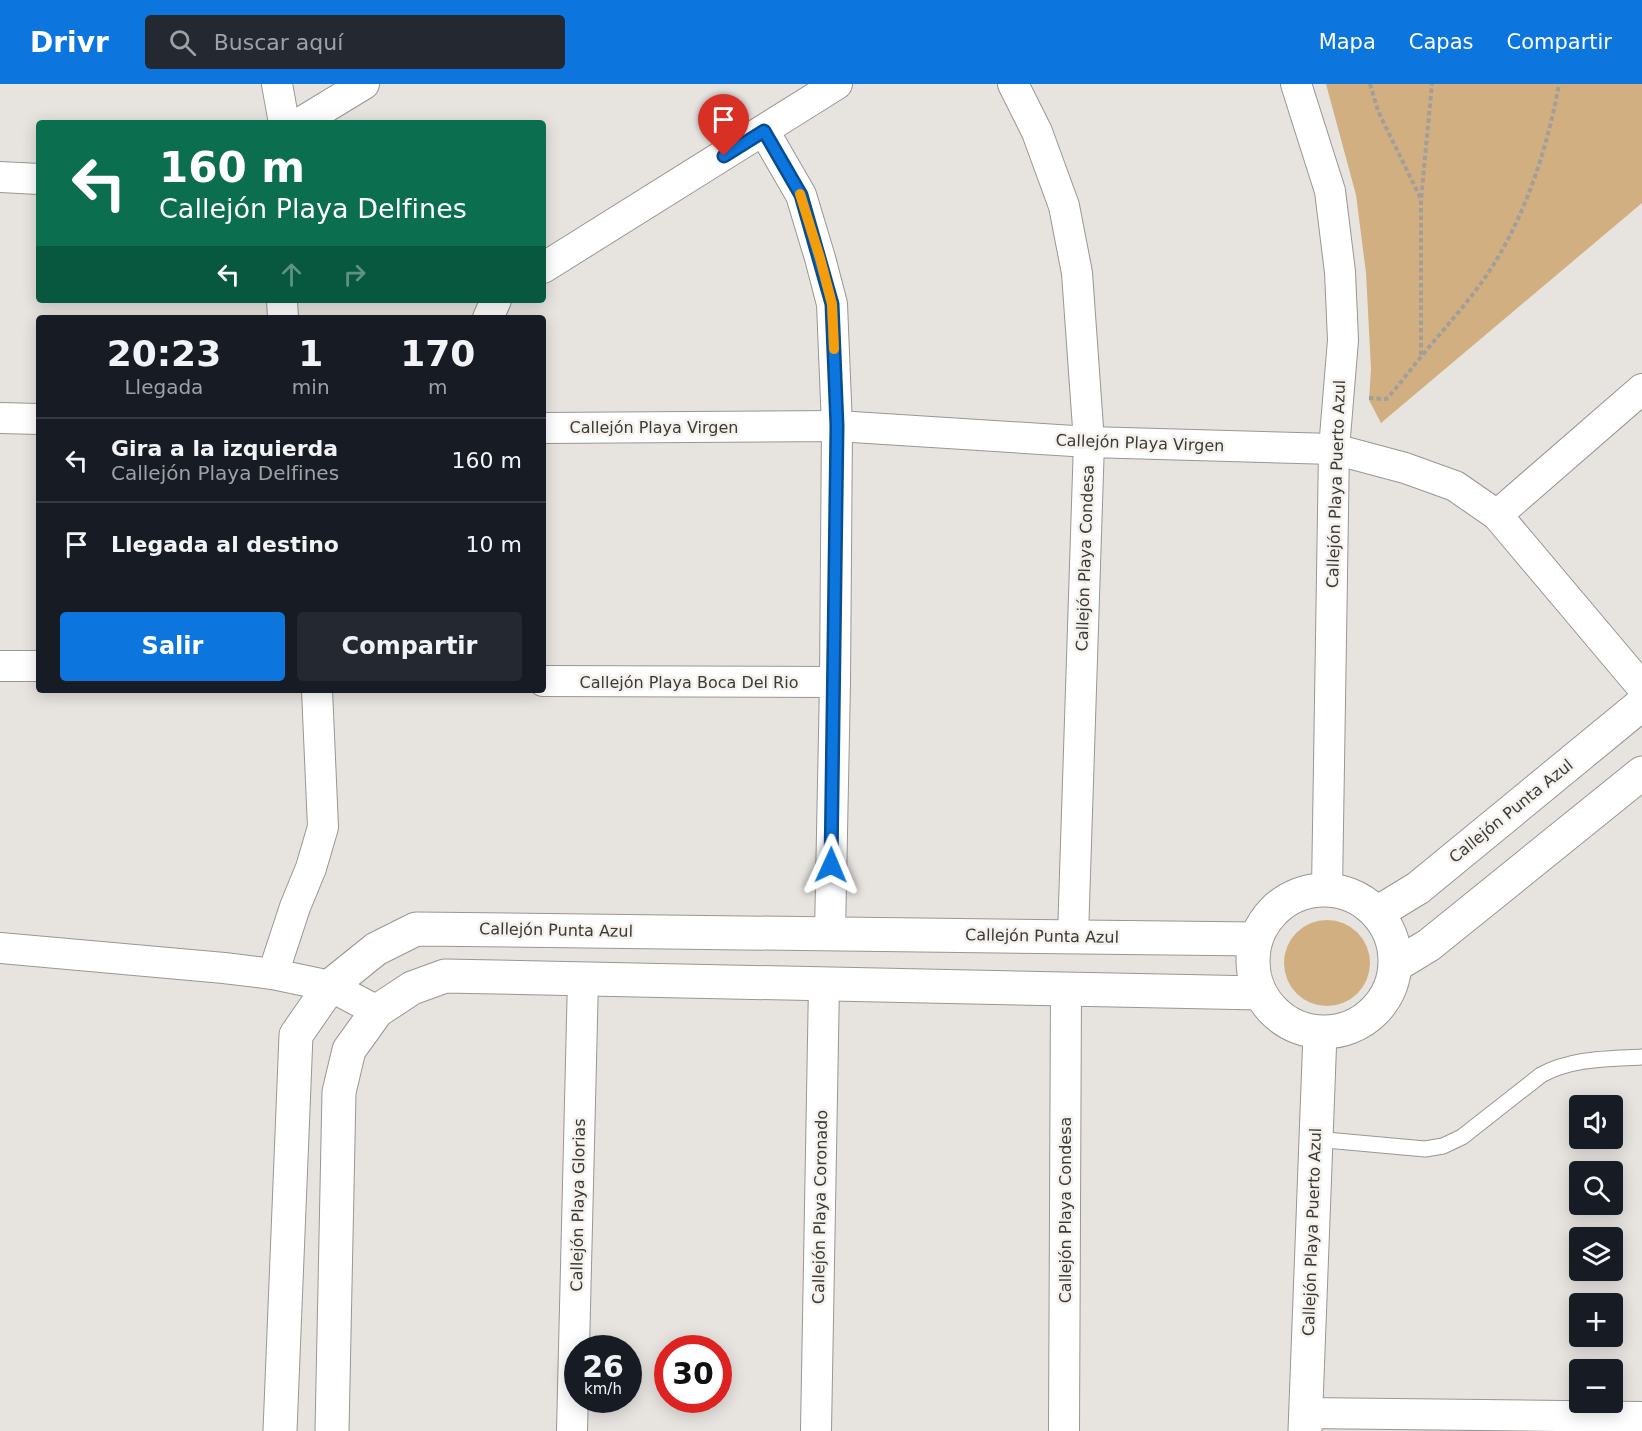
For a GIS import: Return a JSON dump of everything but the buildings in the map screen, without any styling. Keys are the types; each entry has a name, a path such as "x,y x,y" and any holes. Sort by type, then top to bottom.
{"street":[{"path":"277,84 283,120"},
{"path":"305,120 364,84"},
{"path":"546,266 837,84"},
{"name":"Callejón Playa Condesa","path":"1013,84 1037,132 1064,206 1077,273 1089,442 1073,936"},
{"name":"Callejón Playa Puerto Azul","path":"1296,84 1330,191 1340,272 1342,340 1334,449 1328,890"},
{"path":"764,131 801,195 832,304 837,426 830,933"},
{"path":"0,177 36,179"},
{"path":"1497,515 1642,389"},
{"path":"0,418 36,419"},
{"name":"Callejón Playa Virgen","path":"546,428 837,426 1089,442 1334,449 1405,468 1455,486 1497,515 1642,687"},
{"path":"0,666 36,666"},
{"name":"Callejón Playa Boca Del Rio","path":"546,681 835,682"},
{"path":"273,974 295,907 311,868 323,827 316,693"},
{"name":"Callejón Punta Azul","path":"1377,913 1418,888 1642,704"},
{"path":"1396,965 1429,945 1642,773"},
{"path":"1328,890 1346,893 1363,901 1377,913 1388,929 1394,947 1396,965 1392,984 1384,1001 1372,1014 1356,1025 1338,1031 1320,1033 1302,1029 1285,1021 1270,1009 1260,993 1254,976 1252,957 1256,939 1264,922 1276,907 1292,897 1309,891 1328,890"},
{"name":"Callejón Punta Azul","path":"280,1431 296,1035 330,986 376,949 416,928 1256,939"},
{"path":"0,948 273,974 330,986 377,1011"},
{"path":"332,1431 339,1092 349,1050 377,1011 412,988 445,976 1260,993"},
{"name":"Callejón Playa Glorias","path":"572,1431 583,979"},
{"name":"Callejón Playa Coronado","path":"816,1431 824,984"},
{"name":"Callejón Playa Condesa","path":"1064,1431 1066,989"},
{"name":"Callejón Playa Puerto Azul","path":"1305,1422 1320,1033"},
{"path":"1305,1422 1642,1417"}],"lane":[{"path":"1316,1139 1425,1149 1443,1146 1462,1137 1541,1075 1555,1067 1573,1062 1642,1057"}],"path":[{"path":"1370,84 1378,111 1421,200"},
{"path":"1421,356 1421,200 1431,84"},
{"path":"1338,395 1386,399 1461,311 1492,267 1535,177 1553,119 1559,84"}],"shaded area":[{"path":"1326,84 1642,84 1642,203 1381,423 1369,400 1371,369 1366,273 1356,195"},
{"path":"1327,920 1343,924 1357,933 1366,947 1370,963 1366,979 1357,993 1343,1002 1327,1006 1311,1002 1297,993 1288,979 1284,963 1288,947 1297,933 1311,924"}],"slow traffic":[{"path":"800,194 832,304 834,349"}],"route":[{"path":"724,156 764,131 801,195 832,304 837,426 831,865"}]}
